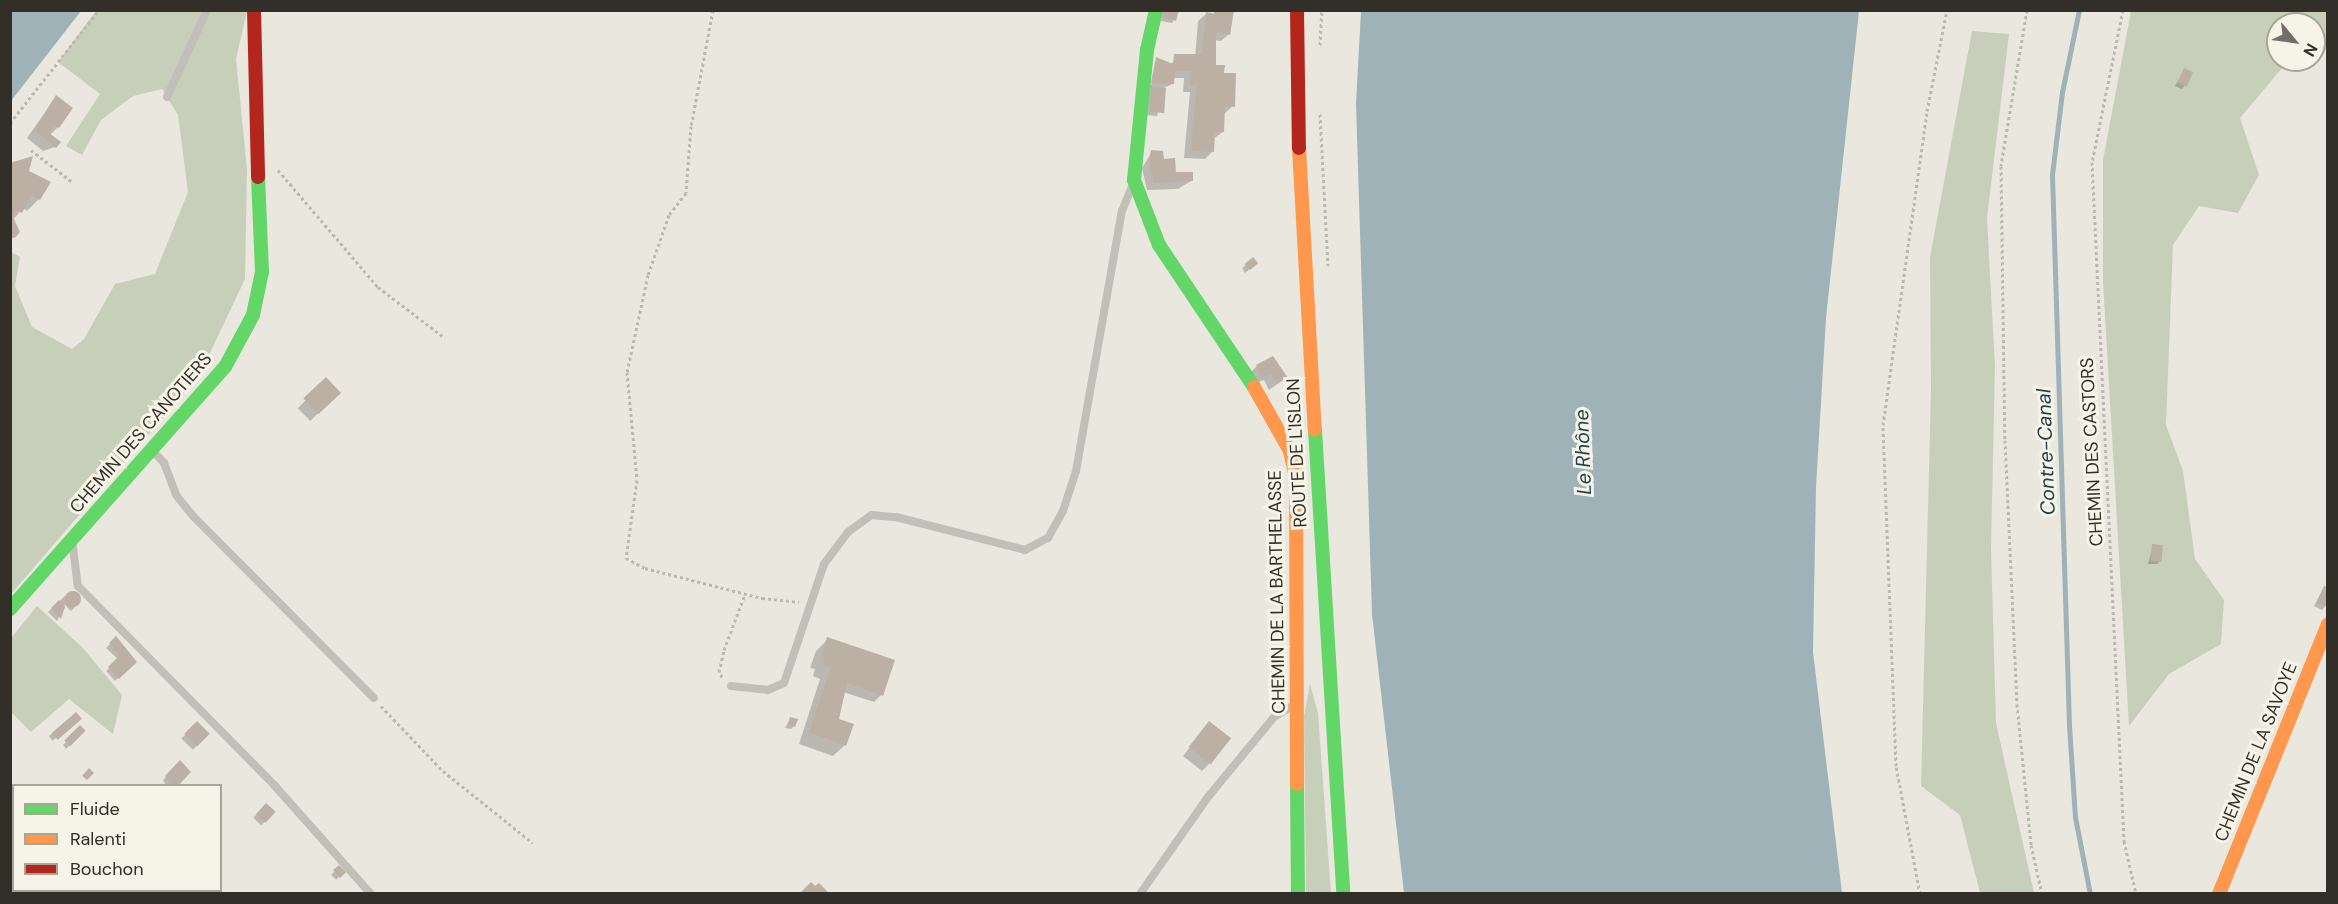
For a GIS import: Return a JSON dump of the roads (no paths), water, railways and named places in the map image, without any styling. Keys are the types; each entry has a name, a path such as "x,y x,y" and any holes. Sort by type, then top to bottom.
{"street":[{"name":"CHEMIN DES CANOTIERS","path":"10,609 225,367 253,315 262,272 252,51 254,10"},
{"name":"CHEMIN DE LA BARTHELASSE","path":"1156,10 1147,50 1134,180 1159,245 1212,329 1268,406 1290,451 1296,477 1298,894"},
{"name":"ROUTE DE L'ISLON","path":"1297,10 1298,148 1343,894"},
{"name":"CHEMIN DE LA SAVOYE","path":"2219,894 2328,624"}],"lane":[{"path":"167,97 207,10"},
{"path":"731,686 768,690 784,683 824,564 848,532 871,515 896,517 1025,550 1048,538 1063,511 1076,471 1122,211 1134,180"},
{"path":"151,448 164,463 176,495 194,518 374,698"},
{"path":"72,539 78,586 275,786 371,894"},
{"path":"1140,894 1209,797 1267,726 1297,703"}],"water":[{"path":"10,11 81,11 11,101"},
{"name":"Le Rhône","path":"1361,11 1859,11 1826,318 1816,487 1813,652 1842,893 1404,893 1372,614 1356,104"}],"waterway":[{"name":"Contre-Canal","path":"2079,10 2062,92 2052,175 2069,725 2075,817 2090,894"}]}
